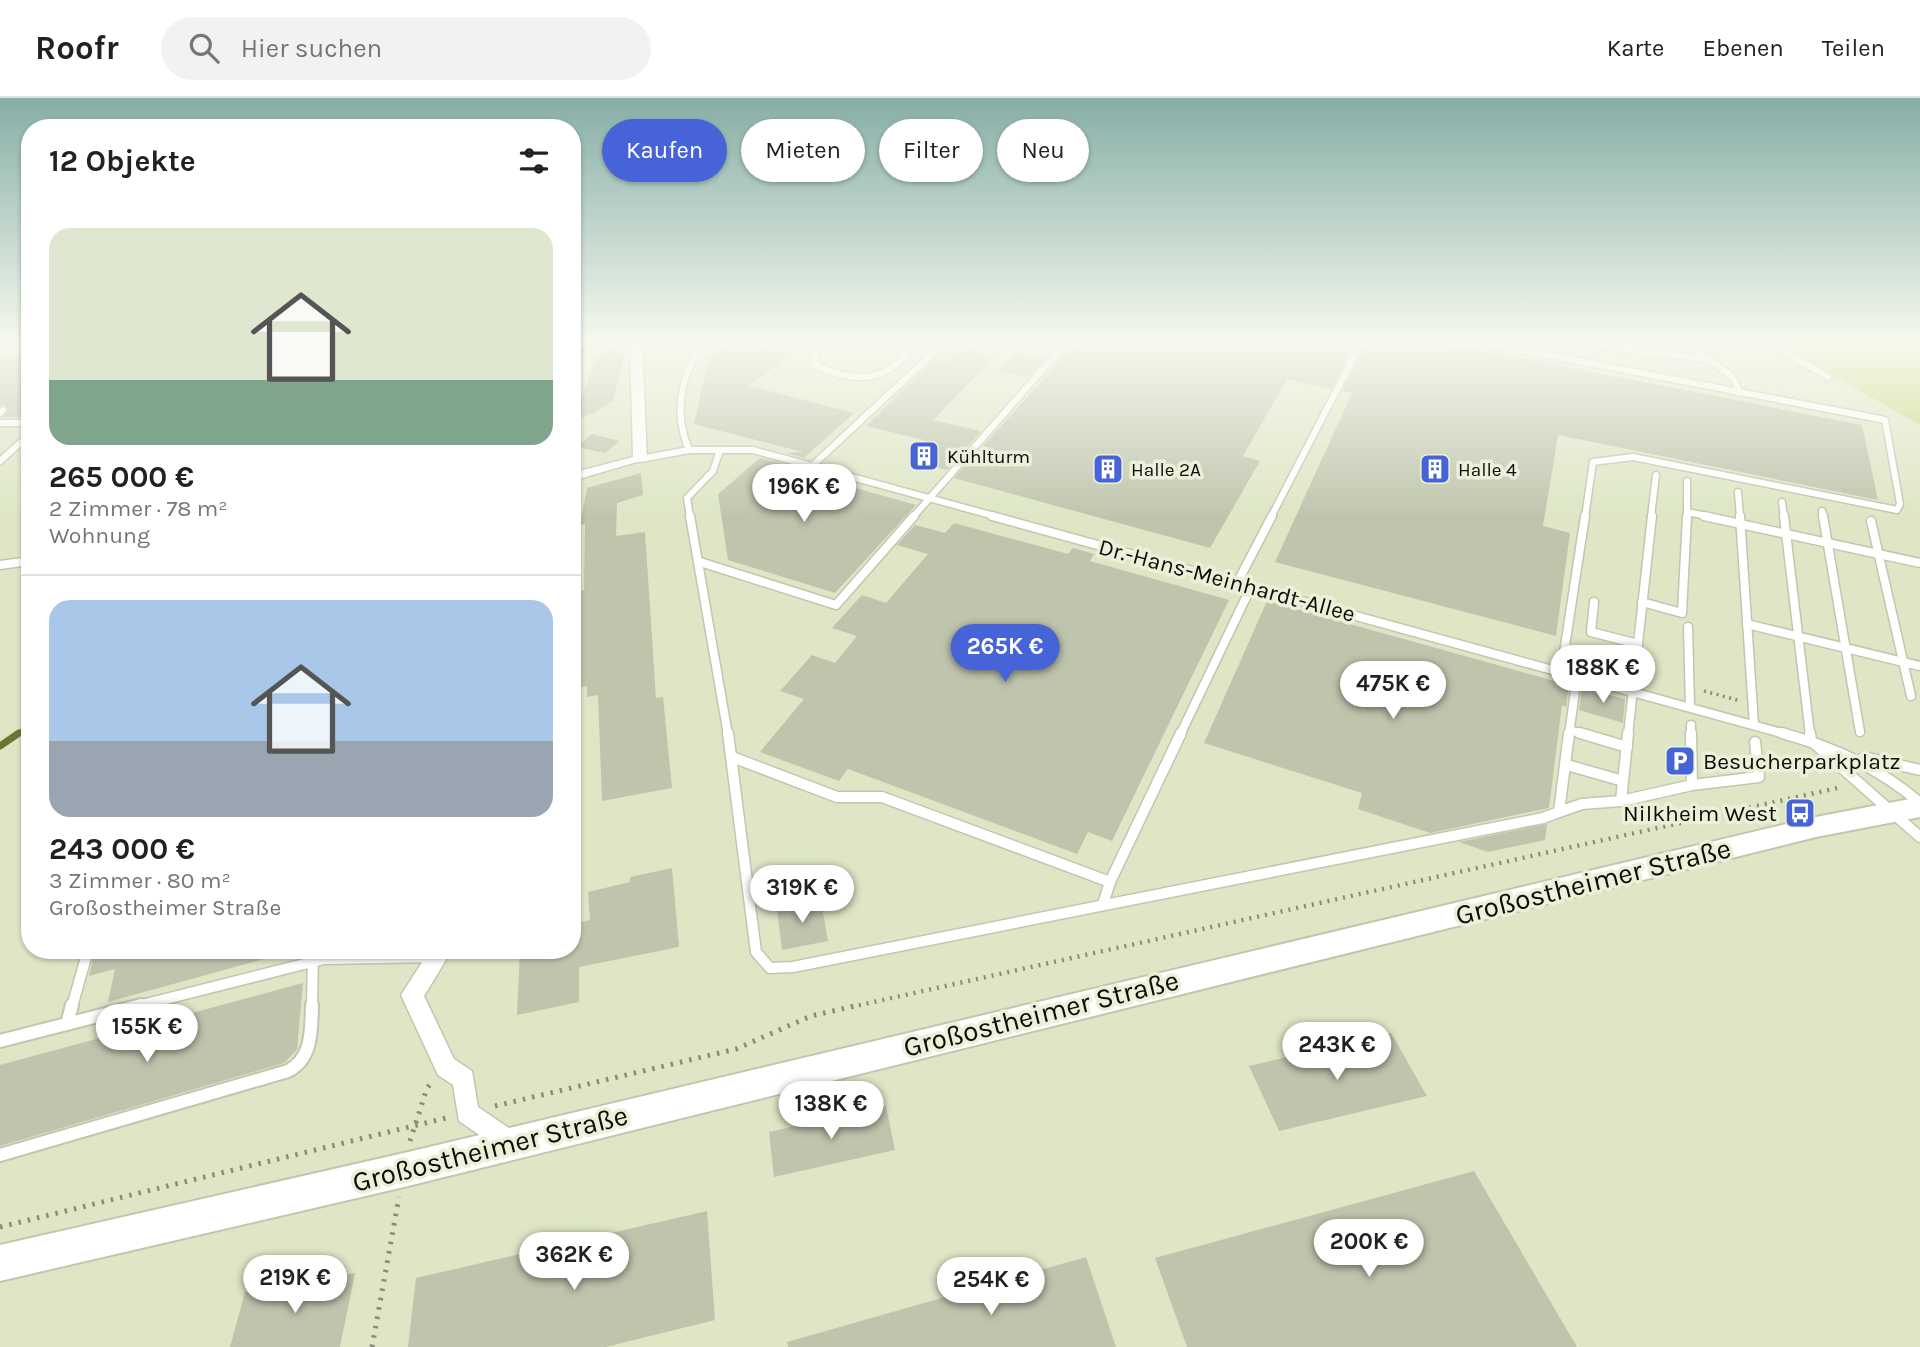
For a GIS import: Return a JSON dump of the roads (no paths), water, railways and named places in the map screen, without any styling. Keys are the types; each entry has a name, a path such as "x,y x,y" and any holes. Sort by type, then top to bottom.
{"main road":[{"name":"Großostheimer Straße","path":"0,1263 509,1144 1551,890 1920,805"}],"street":[{"path":"581,475 640,459 638,401"},
{"path":"0,565 21,562"},
{"path":"436,959 412,995 455,1073 467,1113 509,1144"}],"lane":[{"path":"679,401 679,432 689,450"},
{"path":"811,466 881,401"},
{"path":"700,562 836,605 1016,401"},
{"path":"1237,583 1330,401"},
{"path":"1560,672 1593,462 1633,457 1897,510 1900,504 1885,420 1785,401"},
{"path":"0,423 21,422"},
{"path":"0,461 21,442"},
{"name":"Dr.-Hans-Meinhardt-Allee","path":"640,459 689,450 753,450 1811,741 1854,755 1888,776 1920,805"},
{"path":"720,450 713,471 687,498 732,757 756,953 770,968 793,967 1543,818 1582,804 1621,801 1692,785 1759,777 1755,742"},
{"path":"1621,801 1656,475"},
{"path":"1642,603 1682,613 1687,481"},
{"path":"1738,492 1754,725"},
{"path":"1782,502 1811,741"},
{"path":"1822,511 1860,732"},
{"path":"1687,512 1920,563"},
{"path":"1871,521 1911,696"},
{"path":"1103,904 1110,882 1251,587"},
{"path":"1594,602 1591,632 1638,645"},
{"path":"1747,624 1920,666"},
{"path":"1688,627 1690,707"},
{"path":"1559,812 1577,677"},
{"path":"1691,725 1692,785"},
{"path":"1573,731 1627,747"},
{"name":"Dr.-Hans-Meinhardt-Allee","path":"1811,741 1920,837"},
{"path":"1854,755 1920,770"},
{"path":"732,757 837,797 882,797 1110,882"},
{"path":"1567,765 1623,781"},
{"path":"67,1024 85,959"},
{"path":"0,1041 302,959"},
{"path":"0,1155 282,1074 297,1067 305,1058 309,1040 313,959"}],"waterway":[{"path":"17,735 21,732"},
{"path":"0,746 19,733"}],"place":[{"name":"Kühlturm","path":"924,456"},
{"name":"Halle 2A","path":"1108,469"},
{"name":"Halle 4","path":"1435,469"},
{"name":"Besucherparkplatz","path":"1680,761"},
{"name":"Nilkheim West","path":"1800,813"}]}
